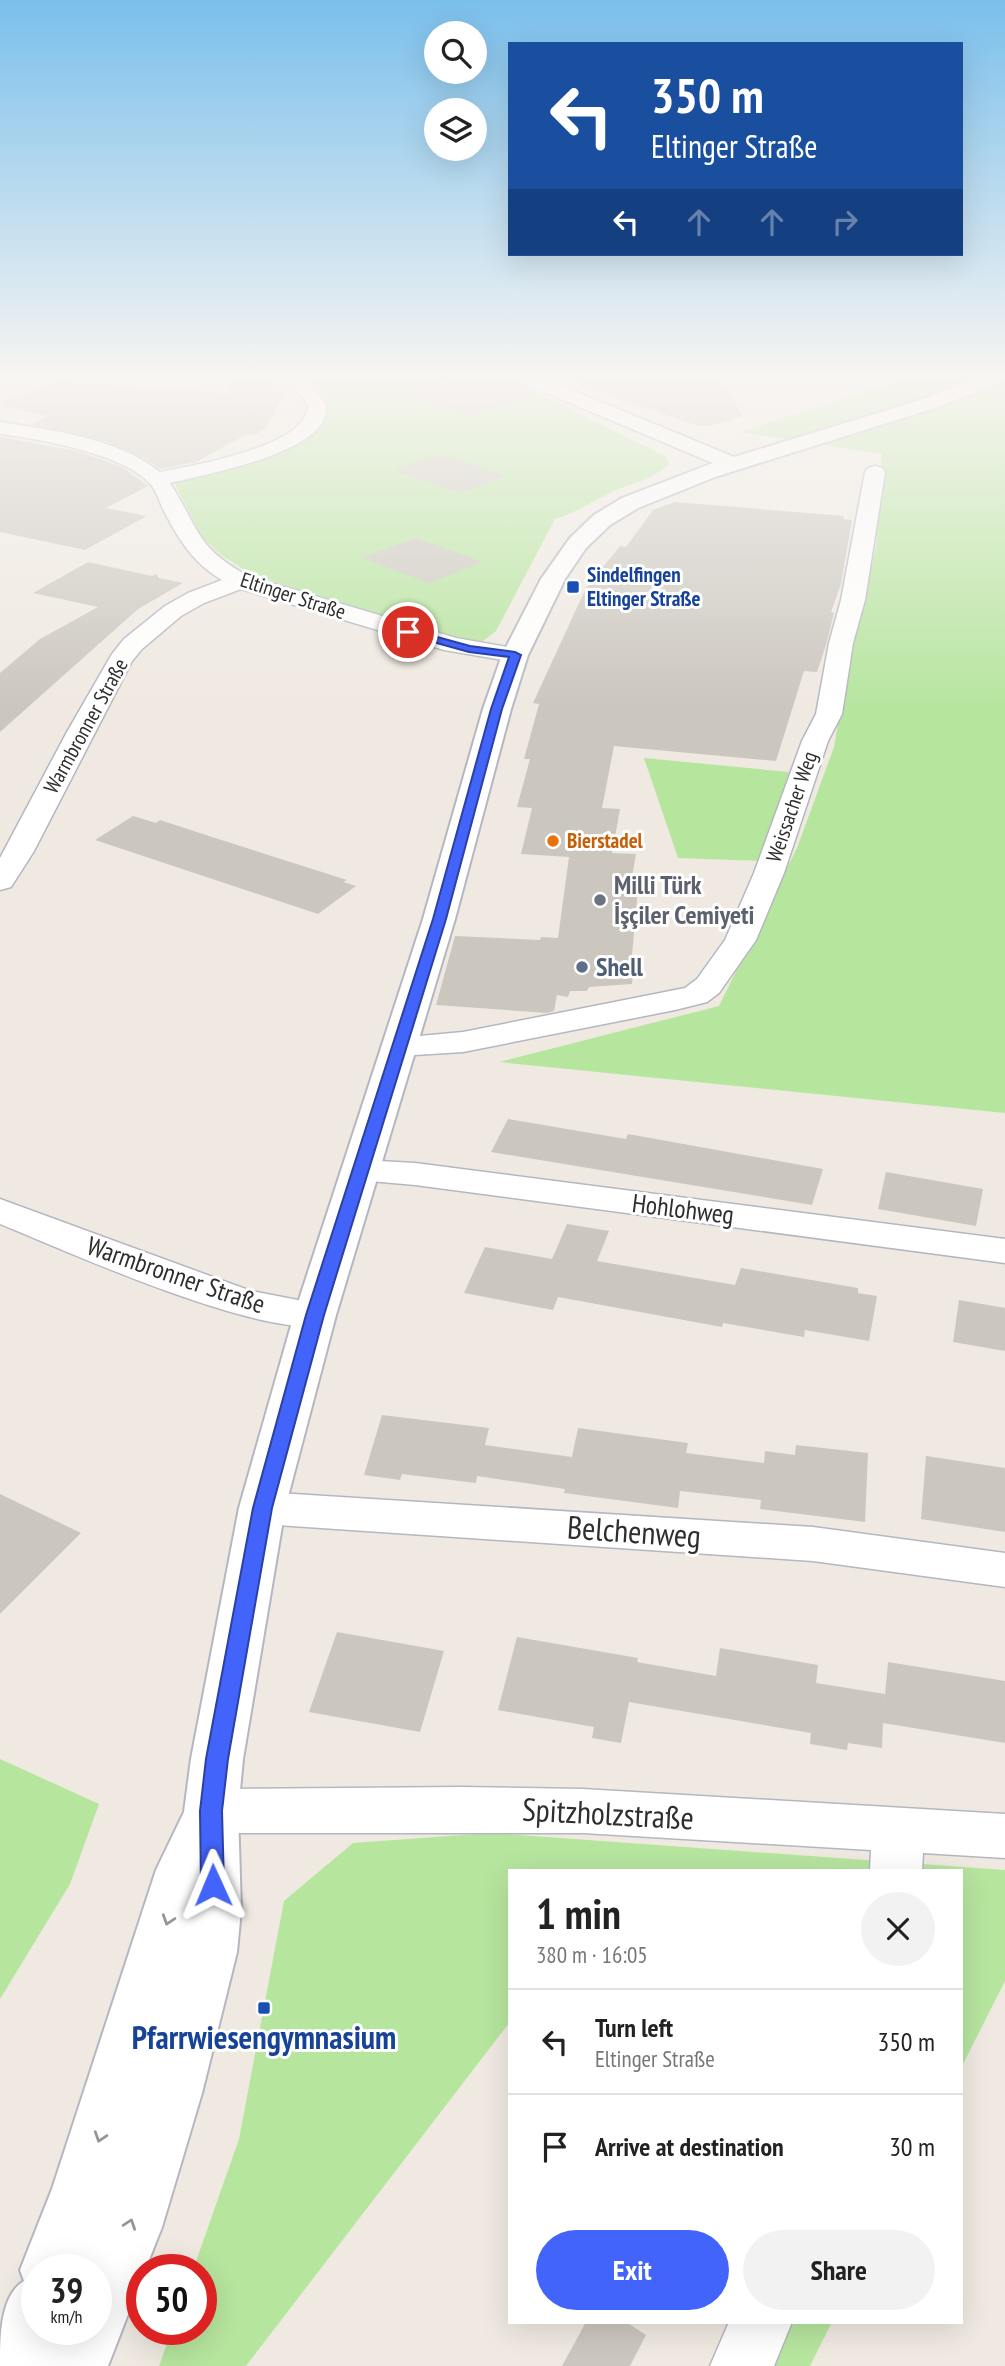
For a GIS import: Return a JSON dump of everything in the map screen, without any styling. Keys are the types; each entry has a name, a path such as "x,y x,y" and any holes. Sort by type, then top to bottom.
{"main road":[{"path":"112,2271 130,2227 160,2130 208,1952 213,1910 211,1811 217,1759 262,1508 315,1315 439,919 497,709 515,655 554,579 578,543 614,512 659,489"},
{"path":"58,2254 83,2189 184,1870 211,1811"},
{"path":"6,2366 21,2338"},
{"path":"74,2366 83,2345"}],"street":[{"name":"Eltinger Straße","path":"162,489 194,550 215,567 240,581 453,645 515,655"},
{"name":"Weissacher Weg","path":"399,1046 463,1042 675,1000 696,995 708,986 740,940 769,873 815,741 829,714 841,643 853,600 872,489"},
{"name":"Warmbronner Straße","path":"0,881 19,851 80,732 133,644 173,611 196,598 240,581"},
{"name":"Hohlohweg","path":"361,1171 415,1174 1005,1251"},
{"name":"Warmbronner Straße","path":"0,1211 246,1303 315,1315"},
{"name":"Belchenweg","path":"262,1508 813,1544 1005,1570"},
{"name":"Spitzholzstraße","path":"211,1811 583,1811 897,1850 1005,1836"},
{"path":"742,2366 760,2324"}],"green space":[{"path":"178,489 619,489 555,519 496,631 483,641 463,640 286,586 246,571 221,555 202,537"},
{"path":"880,489 1005,489 1005,1113 499,1062 719,1006 797,848 834,747 849,659 876,547"},
{"path":"644,758 789,772 762,861 678,858"},
{"path":"0,1759 99,1804 70,1884 0,1999"},
{"path":"491,1833 1005,1870 1005,1981 963,2064 963,1869 508,1869 508,2024 246,2366 159,2366 166,2345 217,2345 217,2254 199,2254 239,2139 284,1901 353,1843"},
{"path":"787,2324 831,2324 810,2366 772,2366"}],"building":[{"path":"0,489 141,489 106,508 147,516 85,550 0,532"},
{"path":"450,489 470,489 460,493"},
{"path":"675,502 844,516 843,519 852,520 841,584 831,612 834,613 826,645 817,672 804,671 776,761 614,746 602,808 620,809 612,853 636,854 632,877 639,878 632,984 589,987 587,991 570,991 568,997 557,995 554,1011 547,1013 436,1005 455,936 540,940 541,937 558,938 569,857 521,854 532,808 517,807 530,759 524,759 539,704 533,703 586,588 620,546 626,547 653,510"},
{"path":"416,538 483,562 429,583 362,558"},
{"path":"88,562 152,576 156,574 159,578 183,583 138,609 0,732 0,673 40,639 98,607 33,593"},
{"path":"133,816 156,823 160,820 347,880 343,882 356,886 318,914 95,840"},
{"path":"508,1119 626,1139 628,1134 823,1169 812,1205 491,1152"},
{"path":"886,1172 983,1189 976,1226 878,1209"},
{"path":"567,1224 609,1231 597,1261 735,1285 741,1268 858,1288 858,1293 877,1296 869,1341 805,1330 804,1337 723,1323 722,1327 558,1297 553,1310 464,1293 485,1247 552,1259"},
{"path":"959,1300 1005,1308 1005,1351 953,1342"},
{"path":"382,1415 489,1428 485,1445 572,1457 578,1428 688,1443 686,1453 764,1463 765,1451 795,1455 796,1445 868,1453 865,1522 760,1509 761,1500 680,1491 678,1508 564,1493 565,1489 477,1476 476,1483 402,1474 400,1480 364,1475"},
{"path":"926,1456 1005,1468 1005,1532 921,1519"},
{"path":"0,1494 81,1533 0,1614"},
{"path":"337,1632 444,1651 420,1732 309,1712"},
{"path":"517,1637 638,1658 637,1662 716,1676 720,1648 818,1665 816,1683 885,1694 884,1707 888,1662 1005,1681 1005,1743 883,1723 882,1748 848,1743 847,1750 810,1744 811,1733 629,1702 621,1743 592,1738 594,1727 498,1710"},
{"path":"585,2324 629,2324 646,2335 630,2366 562,2366"}],"place":[{"name":"Sindelfingen Eltinger Straße","path":"573,587"},
{"name":"Bierstadel","path":"553,841"},
{"name":"Milli Türk İşçiler Cemiyeti","path":"600,900"},
{"name":"Shell","path":"582,967"},
{"name":"Pfarrwiesengymnasium","path":"264,2008"}],"route":[{"path":"213,1885 211,1811 217,1759 262,1508 315,1315 439,919 497,709 515,655 469,649 408,632"}]}
